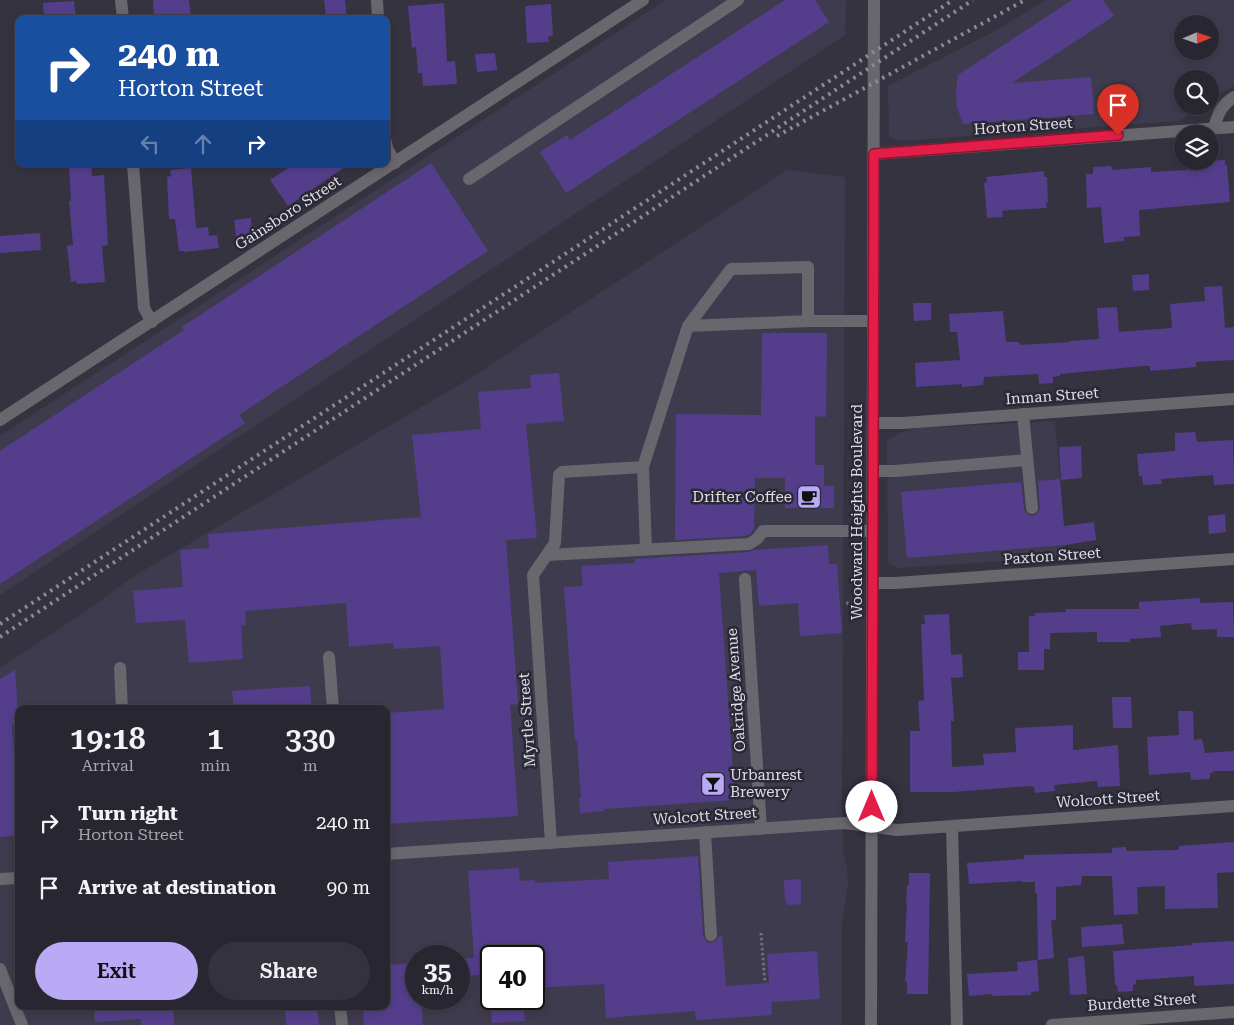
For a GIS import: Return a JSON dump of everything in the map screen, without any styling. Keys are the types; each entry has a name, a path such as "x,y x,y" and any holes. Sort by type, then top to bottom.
{"street":[{"path":"121,0 122,15"},
{"path":"377,0 378,15"},
{"path":"469,179 738,0"},
{"name":"Woodward Heights Boulevard","path":"871,1025 874,0"},
{"name":"Gainsboro Street","path":"390,166 638,2"},
{"path":"1215,125 1219,110 1234,97"},
{"name":"Horton Street","path":"1219,128 1234,127"},
{"name":"Horton Street","path":"874,154 1174,131"},
{"path":"390,154 395,163"},
{"path":"133,167 144,308 152,322"},
{"name":"Gainsboro Street","path":"0,420 389,167"},
{"path":"646,549 643,467 688,326 731,269 808,267 808,321"},
{"path":"688,326 808,321 873,321"},
{"name":"Inman Street","path":"873,423 1234,399"},
{"path":"1023,414 1032,508"},
{"path":"873,471 895,471 1027,460"},
{"name":"Myrtle Street","path":"551,843 533,574 555,543 557,479 562,472 643,467"},
{"path":"547,555 749,544 757,539 763,531 873,531"},
{"name":"Paxton Street","path":"872,583 896,583 1234,559"},
{"name":"Oakridge Avenue","path":"745,579 761,829"},
{"path":"329,657 333,705"},
{"path":"120,668 122,705"},
{"name":"Wolcott Street","path":"390,854 845,823 897,830 952,827 1234,806"},
{"path":"952,827 957,1025"},
{"path":"704,832 711,935"},
{"path":"0,879 15,878"},
{"path":"0,969 15,1007"},
{"path":"16,1010 22,1025"},
{"path":"340,1010 342,1025"},
{"name":"Burdette Street","path":"1052,1025 1234,1012"}],"path":[{"path":"846,603 855,604"},
{"path":"846,806 855,806"},
{"path":"888,808 897,808"},
{"path":"761,933 765,983"}],"shaded area":[{"path":"666,0 846,0 845,35 0,595 0,436"},
{"path":"1046,0 1234,0 1234,85 1219,95 1219,70 1174,70 1174,115 1188,115 1179,121 901,141 891,138 889,135 888,86 995,31"},
{"path":"787,170 845,177 842,807 843,852 848,884 842,924 842,1025 0,1025 0,668 89,609 134,576 474,376"},
{"path":"1055,421 1066,557 898,568 888,563 887,441 899,433 918,428"}],"building":[{"path":"153,0 189,0 191,15 154,15"},
{"path":"324,0 345,0 347,15 326,15"},
{"path":"785,0 815,0 829,22 566,193 540,152 567,135 570,140"},
{"path":"1072,0 1103,0 1114,16 1012,83 1091,77 1094,114 963,124 957,107 958,75"},
{"path":"74,1 76,15 44,15 43,3"},
{"path":"444,3 447,62 455,61 457,84 423,86 422,73 418,73 416,47 412,48 408,6"},
{"path":"551,4 553,36 548,36 549,42 527,43 525,6"},
{"path":"495,53 497,70 477,72 475,54"},
{"path":"1219,160 1225,160 1225,165 1227,165 1230,202 1139,210 1140,236 1124,237 1124,241 1104,243 1101,207 1087,208 1086,174 1093,174 1093,167 1111,166 1112,170 1151,167 1151,172 1219,170"},
{"path":"431,163 488,251 239,415 245,423 0,584 0,451 184,330 182,327"},
{"path":"69,167 91,167 92,176 104,175 108,245 102,246 105,282 77,284 76,281 71,282 67,246 73,245 69,201 71,201"},
{"path":"290,167 345,167 288,206 270,180"},
{"path":"191,168 196,228 208,227 209,236 217,235 219,248 179,251 175,219 169,219 167,177 171,176 170,170"},
{"path":"1044,171 1044,177 1047,177 1047,208 1002,211 1003,217 987,218 984,183 987,182 986,177"},
{"path":"251,218 252,234 236,236 234,220"},
{"path":"40,233 41,250 0,253 0,236"},
{"path":"1149,274 1149,290 1133,291 1132,275"},
{"path":"1222,286 1225,328 1234,327 1234,360 1196,362 1196,367 1150,371 1150,366 1143,366 1060,374 1060,376 1053,377 1053,383 1039,384 1038,374 984,377 983,385 962,387 962,384 916,387 915,363 960,360 957,332 950,332 949,314 1003,311 1006,342 1019,342 1020,345 1070,342 1099,339 1097,308 1117,307 1119,332 1172,328 1170,304 1205,301 1204,287"},
{"path":"913,303 931,303 931,320 914,321"},
{"path":"762,333 827,333 826,417 815,416 815,465 824,465 824,486 834,486 834,508 785,508 785,478 755,478 754,529 751,533 746,536 675,540 676,414 761,415"},
{"path":"559,373 564,421 526,424 537,538 506,540 518,704 510,705 518,816 390,824 390,713 444,709 440,646 394,649 393,643 349,647 346,603 245,611 246,625 241,626 243,659 189,663 185,620 136,623 133,591 183,587 180,550 209,548 208,534 421,517 412,435 481,429 478,392 531,388 530,375"},
{"path":"1195,432 1197,442 1233,440 1234,484 1214,485 1213,475 1161,479 1162,484 1143,485 1142,476 1139,476 1137,454 1175,451 1175,433"},
{"path":"1081,446 1082,478 1061,480 1059,447"},
{"path":"1060,479 1064,526 1094,522 1096,540 1065,545 907,558 901,492 1021,482 1024,509 1026,513 1032,516 1037,514 1040,508 1038,481"},
{"path":"1225,514 1226,532 1209,534 1208,516"},
{"path":"828,545 829,564 837,564 842,633 800,636 798,603 759,606 756,570 719,573 735,800 604,809 604,811 580,813 579,798 581,798 577,741 575,741 564,587 583,586 581,566 635,563 634,559"},
{"path":"1200,598 1200,603 1233,602 1234,637 1217,637 1217,629 1192,630 1191,623 1160,626 1161,637 1130,639 1130,642 1097,642 1097,632 1050,633 1050,649 1044,649 1044,670 1018,670 1018,652 1029,652 1029,616 1035,616 1035,613 1066,612 1065,609 1139,609 1139,602"},
{"path":"949,614 951,655 962,654 963,677 951,678 954,721 951,721 952,767 984,765 983,754 1016,752 1015,728 1073,725 1073,750 1118,745 1120,786 1098,787 1097,781 1054,785 1055,791 1035,793 1034,787 1028,786 954,792 910,792 910,731 920,731 918,701 924,700 921,624 925,624 924,615"},
{"path":"15,670 18,705 15,705 15,725 12,725 15,772 15,835 0,837 0,679"},
{"path":"310,686 312,705 234,705 232,691"},
{"path":"1112,697 1131,697 1132,728 1113,728"},
{"path":"1178,711 1193,711 1194,740 1202,739 1205,753 1234,751 1234,771 1213,771 1213,773 1210,773 1210,779 1191,780 1190,772 1149,775 1147,737 1179,735"},
{"path":"1234,842 1234,872 1217,873 1218,908 1165,909 1165,886 1137,887 1138,914 1114,915 1112,876 1082,876 1081,885 1056,887 1056,920 1051,920 1054,958 1038,960 1037,893 1035,893 1035,882 969,884 967,863 1024,859 1024,855 1112,853 1112,848 1126,847 1126,851 1179,850 1179,846"},
{"path":"698,856 703,936 707,942 711,943 716,941 719,936 722,936 726,986 769,983 767,954 817,951 820,999 771,1002 772,1015 696,1020 695,1011 606,1018 604,984 545,987 545,945 480,945 480,975 470,975 470,958 474,958 468,871 519,868 520,881 535,880 535,883 609,879 608,862"},
{"path":"909,873 930,873 928,994 907,994 907,982 905,982 908,942 905,942 906,902"},
{"path":"801,879 801,904 787,905 784,880"},
{"path":"1122,924 1124,944 1082,947 1081,927"},
{"path":"1234,941 1234,984 1194,986 1194,976 1136,980 1136,984 1133,985 1133,991 1118,992 1117,985 1115,985 1113,951"},
{"path":"1084,956 1087,994 1070,995 1068,958"},
{"path":"1037,960 1039,991 1031,992 1031,995 993,996 992,994 969,996 967,974 1018,971 1017,962"},
{"path":"405,964 405,1010 422,1010 423,1025 364,1025 363,1010 390,1010 390,965"},
{"path":"94,1010 173,1010 174,1025 141,1025 141,1019 95,1022"},
{"path":"285,1010 317,1010 319,1025 286,1025"},
{"path":"491,1010 524,1010 525,1021 492,1023"}],"railway":[{"path":"0,624 953,0"},
{"path":"0,637 973,0"},
{"path":"777,136 1025,0"}],"place":[{"name":"Drifter Coffee","path":"809,497"},
{"name":"Urbanrest Brewery","path":"713,784"}],"route":[{"path":"872,807 874,154 1118,135"}]}
